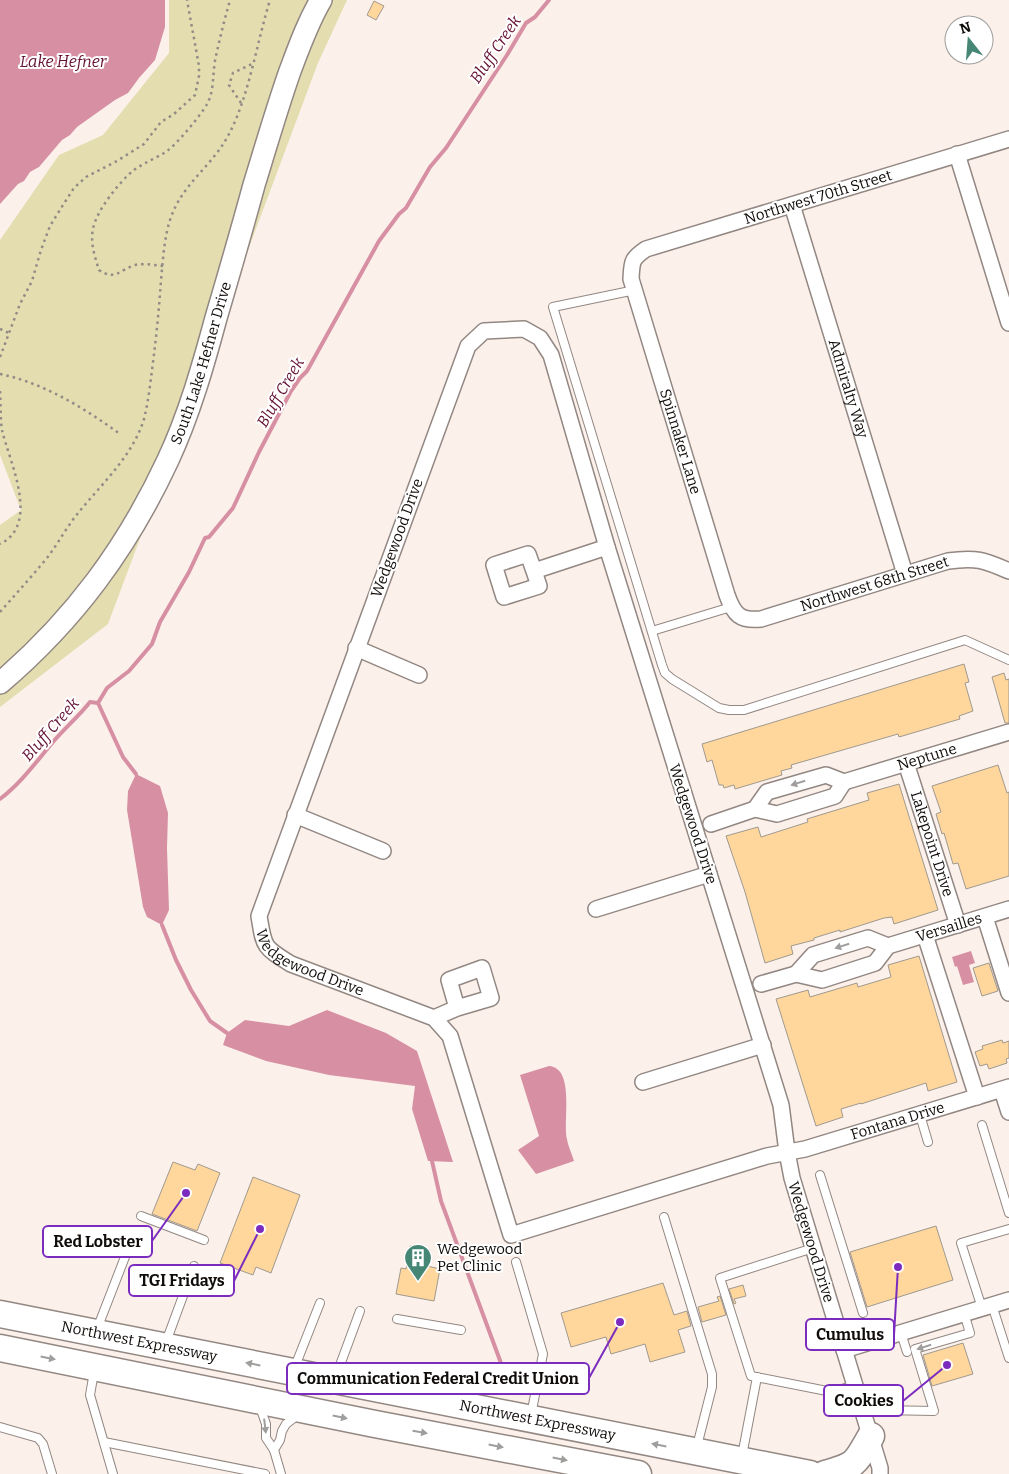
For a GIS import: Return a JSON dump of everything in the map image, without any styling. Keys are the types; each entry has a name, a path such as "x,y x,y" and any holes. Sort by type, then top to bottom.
{"highway":[{"name":"Northwest Expressway","path":"0,1314 810,1474"},
{"path":"0,1348 594,1469 638,1474"},
{"path":"825,1474 844,1469 859,1458 868,1425"}],"street":[{"name":"South Lake Hefner Drive","path":"0,683 30,657 76,608 110,565 134,526 168,459 205,359 276,111 300,42 321,0"},
{"name":"Northwest 70th Street","path":"632,262 638,255 652,248 1009,139"},
{"path":"957,154 1009,323"},
{"name":"Admiralty Way","path":"792,205 905,574"},
{"name":"Spinnaker Lane","path":"632,262 631,279 634,290 736,612"},
{"name":"Wedgewood Drive","path":"787,1152 767,1156 511,1234 450,1036 434,1018 291,964 274,954 264,943 259,916 295,815 468,346 484,331 524,329 540,338 551,355 607,547 781,1105 792,1178 868,1425 880,1474"},
{"path":"534,571 607,547"},
{"name":"Northwest 68th Street","path":"736,612 751,620 761,619 905,574 964,559 978,559 1009,571"},
{"path":"356,648 420,675"},
{"name":"Neptune","path":"755,809 768,792 826,775 844,782 1009,732"},
{"name":"Lakepoint Drive","path":"906,763 958,925"},
{"name":"Neptune","path":"711,824 755,809 777,814 835,796 844,782"},
{"path":"295,815 383,851"},
{"path":"596,909 709,874"},
{"name":"Versailles","path":"888,946 1009,910"},
{"path":"986,917 1009,993"},
{"path":"926,935 976,1097"},
{"path":"761,984 796,974 822,980 875,963 888,946 868,938 812,955 796,974"},
{"path":"434,1018 457,1008"},
{"path":"643,1082 762,1045"},
{"path":"1005,1088 1009,1112"},
{"name":"Fontana Drive","path":"787,1152 805,1149 1005,1088"},
{"path":"844,1350 1009,1300"}],"lane":[{"path":"634,290 553,307 665,672 672,679 719,708 744,710 965,640 1009,660"},
{"path":"652,631 736,612"},
{"path":"920,1115 928,1142"},
{"path":"982,1125 1009,1213"},
{"path":"820,1175 862,1313"},
{"path":"141,1216 204,1240"},
{"path":"664,1217 712,1374 712,1387 696,1452"},
{"path":"1009,1229 962,1243 1009,1358"},
{"path":"96,1333 130,1244"},
{"path":"813,1248 720,1278 751,1376 832,1392 855,1386"},
{"path":"516,1262 543,1354 530,1419"},
{"path":"164,1346 194,1266"},
{"path":"293,1372 320,1304"},
{"path":"335,1380 360,1311"},
{"path":"868,1425 880,1410 934,1411 915,1349 970,1333 964,1313"},
{"path":"397,1319 461,1330"},
{"path":"901,1333 907,1352"},
{"path":"95,1367 90,1395 113,1474"},
{"path":"741,1460 757,1377"},
{"path":"258,1400 266,1424 266,1438 274,1450 282,1474"},
{"path":"274,1450 286,1424 305,1410"},
{"path":"0,1427 38,1438 43,1444 52,1474"},
{"path":"104,1442 265,1474"}],"path":[{"path":"0,357 20,304 32,281 50,226 74,188 86,177 144,144 161,122 174,114 195,95 199,66 187,0"},
{"path":"163,266 136,265 126,268 115,275 107,275 99,270 95,258 92,241 93,228 100,212 121,182 147,162 168,151 206,106 210,98 215,58 230,0"},
{"path":"0,612 48,557 74,518 115,471 135,441 144,418 148,396 167,231 175,207 188,185 207,165 229,134 242,104 270,0"},
{"path":"242,104 229,86 233,73 252,64"},
{"path":"0,329 9,333"},
{"path":"0,374 16,377 62,398 89,412 120,434"},
{"path":"0,391 1,427 19,492 21,510 16,527 7,541 0,544"}],"shaded area":[{"path":"169,0 347,0 318,63 108,624 0,707 0,525 21,510 0,455 0,240 59,155 103,135 169,53"}],"water":[{"name":"Lake Hefner","path":"0,0 165,0 165,27 155,60 128,93 77,127 62,140 39,167 30,172 24,181 18,184 0,204"},
{"path":"136,774 160,786 168,813 169,910 162,925 147,917 143,907 127,810 128,791"},
{"path":"971,951 975,963 969,965 974,982 963,985 952,957"},
{"path":"327,1010 386,1033 417,1051 453,1162 428,1161 412,1109 415,1086 329,1075 266,1061 223,1045 227,1033 245,1020 289,1026"},
{"path":"549,1066 557,1069 565,1085 567,1139 574,1161 536,1174 518,1150 539,1136 520,1075"}],"building":[{"path":"374,1 384,6 376,20 367,15"},
{"path":"964,664 969,682 965,683 973,711 959,716 960,719 899,737 898,734 791,765 792,768 781,771 782,775 735,789 734,785 724,788 723,785 719,785 712,760 707,762 702,744"},
{"path":"1004,673 1006,680 1009,679 1009,723 1005,723 992,677"},
{"path":"998,765 1007,793 1009,792 1009,876 966,889 958,863 953,864 944,833 942,834 936,814 941,812 932,786"},
{"path":"899,784 938,910 894,924 892,917 840,932 840,930 791,946 793,954 765,963 745,892 726,836 758,827 761,837 808,822 807,819 869,800 867,793"},
{"path":"919,956 957,1082 928,1091 926,1083 841,1109 843,1117 816,1126 776,999 808,990 810,997 857,983 858,987 891,977 888,965"},
{"path":"989,963 998,991 982,996 973,968"},
{"path":"1002,1040 1003,1043 1009,1041 1009,1058 1006,1059 1007,1063 989,1069 987,1064 980,1066 975,1052 983,1049 982,1046"},
{"path":"173,1162 195,1170 198,1164 220,1173 197,1231 152,1214"},
{"path":"253,1177 300,1195 271,1273 256,1267 253,1275 220,1263"},
{"path":"936,1226 953,1280 867,1307 850,1252"},
{"name":"Wedgewood Pet Clinic","path":"410,1246 430,1250 427,1266 440,1269 434,1301 396,1294 401,1268 406,1269"},
{"path":"663,1283 674,1315 687,1311 691,1326 678,1330 685,1352 650,1362 645,1344 611,1354 606,1337 571,1347 561,1313"},
{"path":"743,1285 746,1296 734,1299 736,1303 734,1304 729,1289"},
{"path":"720,1296 726,1315 702,1322 698,1307 719,1301 717,1297"},
{"path":"963,1343 973,1374 932,1386 923,1355"}],"waterway":[{"name":"Bluff Creek","path":"0,799 22,779 90,702 98,703 107,688 129,671 152,644 160,622 189,572 205,538 209,537 233,508 259,452 291,391 307,371 379,241 399,214 406,208 430,167 446,148 526,23 535,17 549,0"},
{"path":"98,703 123,757 136,774"},
{"path":"162,925 191,990 210,1021 227,1033"},
{"path":"432,1161 441,1201 508,1382"}],"place":[{"name":"Red Lobster","path":"186,1193"},
{"name":"TGI Fridays","path":"260,1229"},
{"name":"Cumulus","path":"898,1267"},
{"name":"Wedgewood Pet Clinic","path":"418,1282"},
{"name":"Communication Federal Credit Union","path":"620,1322"},
{"name":"Cookies","path":"947,1365"}]}
